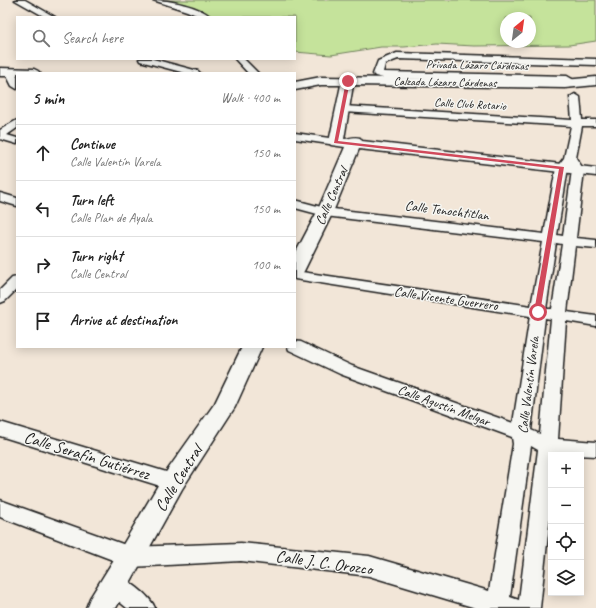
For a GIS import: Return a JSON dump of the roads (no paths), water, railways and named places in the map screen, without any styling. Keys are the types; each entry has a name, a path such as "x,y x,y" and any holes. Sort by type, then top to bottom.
{"street":[{"path":"20,0 49,16"},
{"path":"157,0 190,9 205,16"},
{"name":"Privada Lázaro Cárdenas","path":"574,83 567,79 378,74 381,63 397,56 596,62"},
{"path":"147,60 191,72"},
{"path":"240,60 252,72"},
{"path":"5,72 16,72"},
{"path":"5,72 16,85"},
{"name":"Calzada Lázaro Cárdenas","path":"296,86 321,81 574,83 596,81"},
{"path":"336,140 348,81"},
{"path":"570,165 578,123 575,97"},
{"name":"Calle Club Rotario","path":"343,109 578,123 596,122"},
{"path":"0,135 16,124"},
{"path":"0,135 16,141"},
{"path":"296,136 320,140 336,140 570,165 596,166"},
{"name":"Calle Central","path":"296,270 325,212 354,143"},
{"path":"570,165 596,172"},
{"name":"Calle Valentín Varela","path":"502,607 522,444 521,433 538,312 551,238 570,165"},
{"name":"Calle Valentín Varela","path":"529,608 548,446 559,315 570,241 570,165"},
{"path":"0,197 16,202"},
{"name":"Calle Tenochtitlan","path":"296,204 325,212 596,244"},
{"name":"Calle Vicente Guerrero","path":"296,276 596,321"},
{"name":"Calle Agustín Melgar","path":"296,346 346,370 521,433 548,446 596,449"},
{"name":"Calle Central","path":"100,608 131,557 173,482 224,407 252,348"},
{"name":"Calle Serafín Gutiérrez","path":"0,429 173,482"},
{"path":"0,508 131,557"},
{"name":"Calle J. C. Orozco","path":"131,557 241,552 369,566 502,607"},
{"path":"114,584 144,608"}]}
